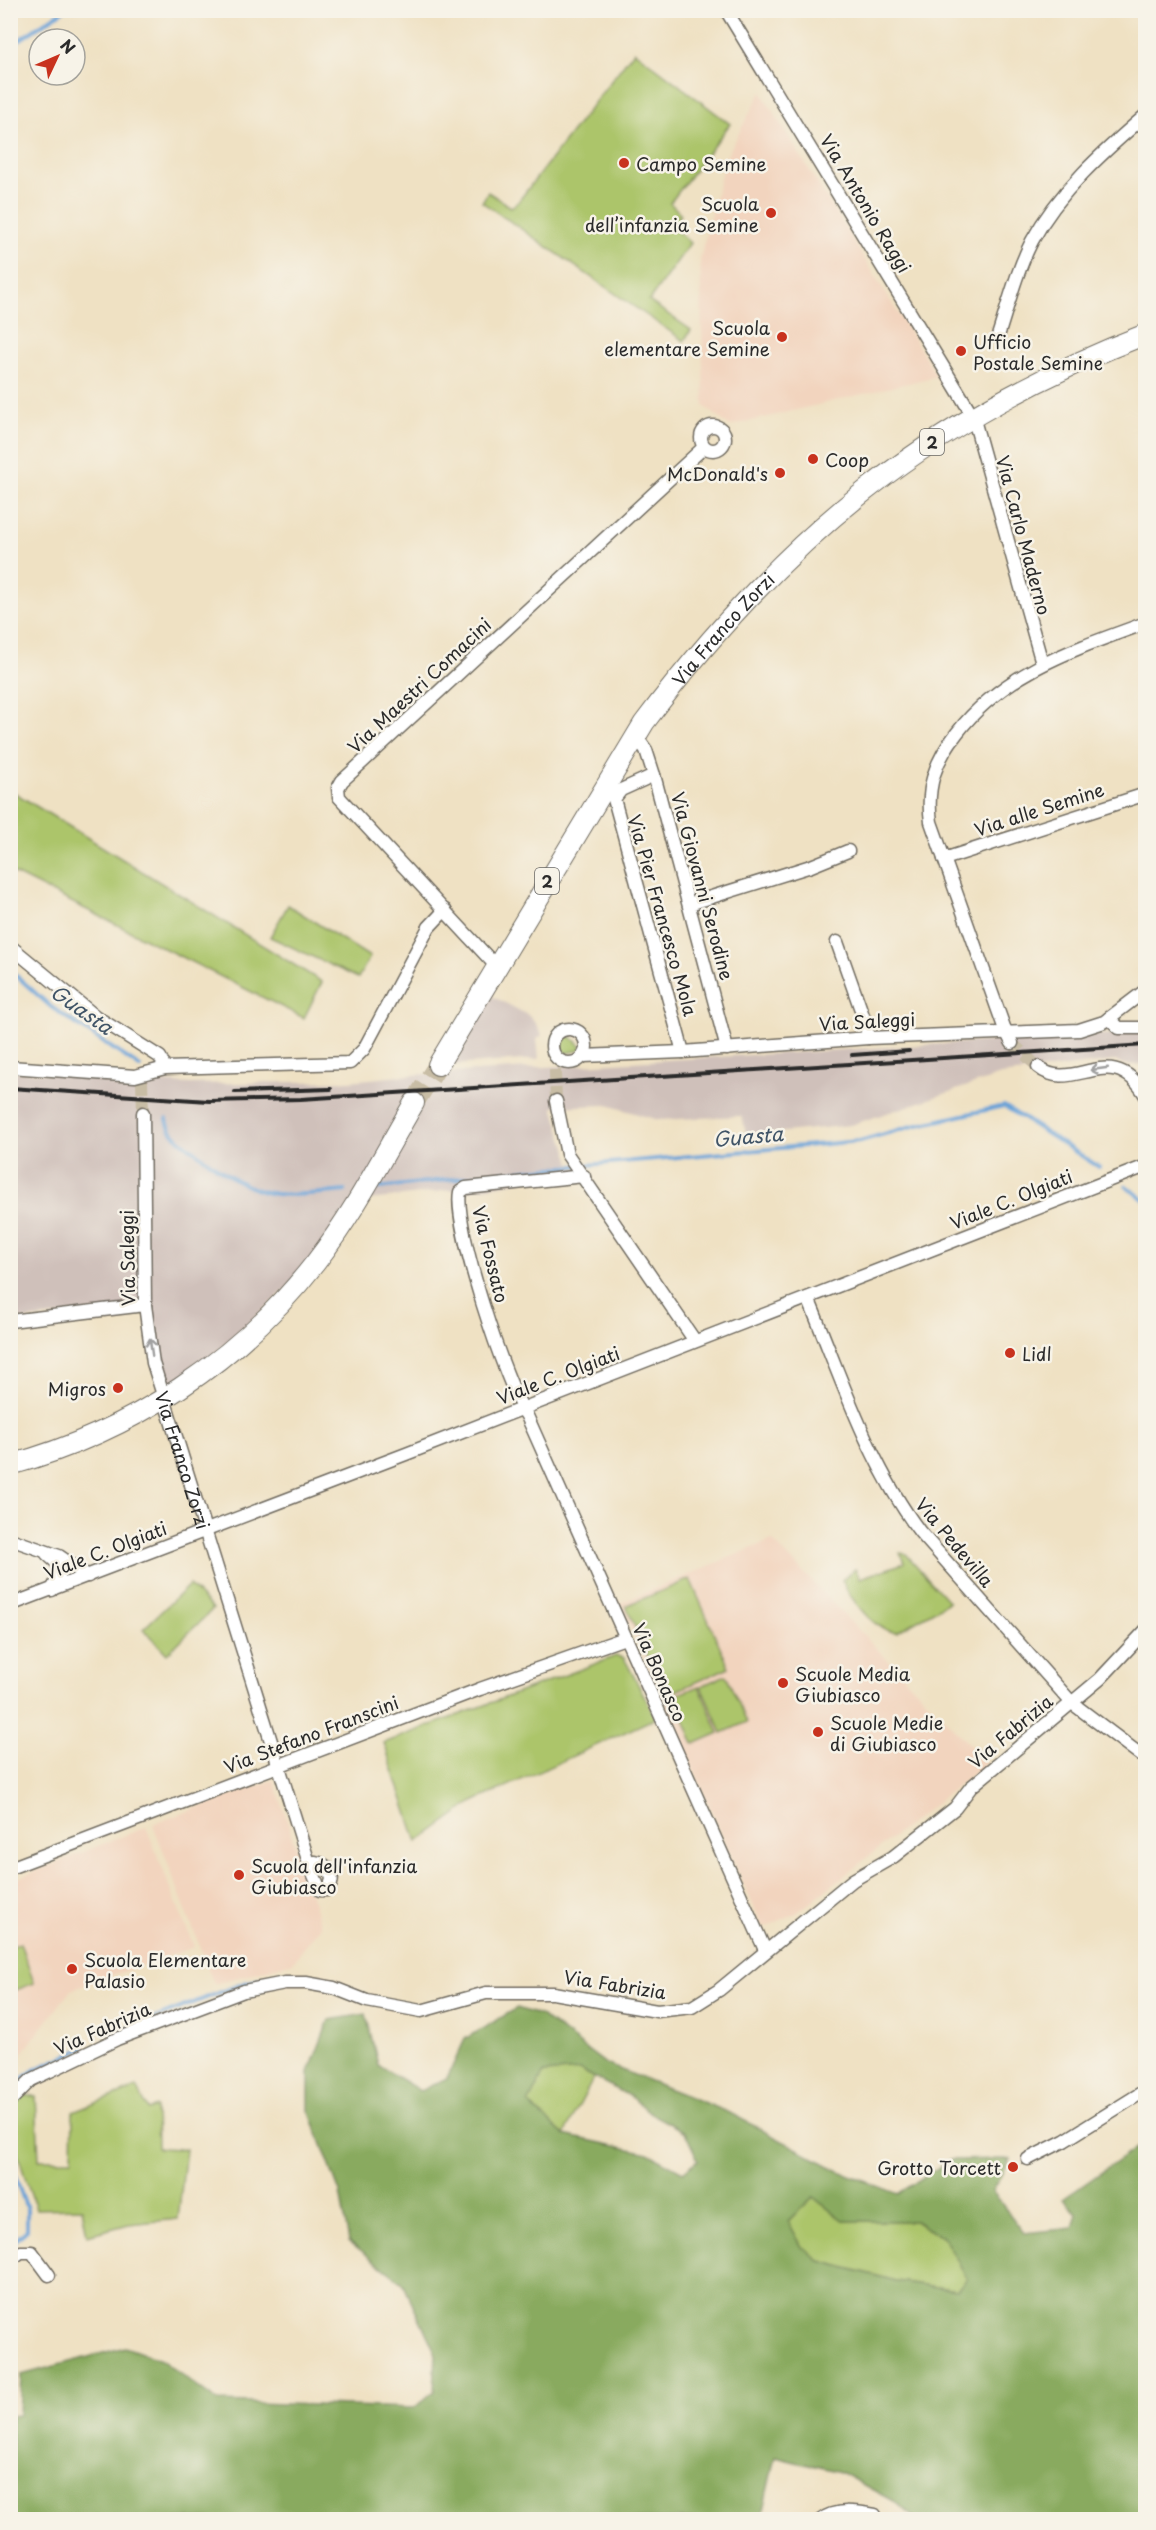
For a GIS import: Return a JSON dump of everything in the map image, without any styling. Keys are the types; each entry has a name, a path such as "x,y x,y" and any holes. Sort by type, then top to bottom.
{"main road":[{"name":"Via Franco Zorzi","path":"438,1065 636,736 683,671 725,621 809,536 883,475 973,416 1066,367 1146,334"},
{"name":"Via Franco Zorzi","path":"164,1400 242,1341 302,1280 334,1237 414,1103"},
{"path":"10,1465 100,1434 164,1400"}],"street":[{"name":"Via Antonio Raggi","path":"726,10 973,416"},
{"path":"998,336 1031,244 1052,209 1093,164 1146,115"},
{"name":"Via Carlo Maderno","path":"973,416 1042,663"},
{"name":"Via Maestri Comacini","path":"496,966 339,797 338,788 342,781 703,448"},
{"path":"1010,1038 931,822 930,785 934,770 949,743 985,701 1016,677 1042,663 1146,623"},
{"name":"Via Giovanni Serodine","path":"636,736 646,750 654,775 727,1049"},
{"name":"Via Pier Francesco Mola","path":"654,775 621,790 614,799 683,1052"},
{"name":"Via alle Semine","path":"944,859 1146,794"},
{"path":"689,904 811,866 848,851"},
{"path":"10,1067 142,1077 165,1068 350,1063 364,1049 429,927 445,910"},
{"path":"837,942 866,1024 868,1038"},
{"path":"10,946 95,1016 160,1057 165,1068"},
{"name":"Via Saleggi","path":"557,1057 570,1062 583,1056 683,1052 868,1038 1010,1038 1079,1030 1109,1018 1146,990"},
{"path":"1109,1018 1119,1028 1146,1028"},
{"path":"555,1070 557,1057 553,1041 559,1033 568,1029 583,1035 586,1046 583,1056"},
{"path":"1038,1067 1046,1072 1059,1075 1114,1068 1133,1079 1146,1096"},
{"path":"556,1101 567,1154 695,1341"},
{"name":"Via Saleggi","path":"143,1113 145,1305 153,1363 164,1400"},
{"name":"Viale C. Olgiati","path":"10,1605 1146,1166"},
{"name":"Via Fossato","path":"522,1409 513,1393 482,1302 464,1226 459,1199 460,1192 474,1187 582,1173"},
{"name":"Via Pedevilla","path":"808,1298 868,1441 901,1507 920,1532 1072,1702 1146,1760"},
{"path":"10,1321 145,1305"},
{"name":"Via Franco Zorzi","path":"164,1400 309,1863"},
{"name":"Via Bonasco","path":"522,1409 765,1950"},
{"path":"10,1539 59,1556 88,1576"},
{"path":"41,1550 57,1563 61,1572 52,1590"},
{"name":"Via Fabrizia","path":"10,2101 31,2080 79,2056 244,1990 264,1986 306,1983 334,1988 366,2001 422,2011 486,1993 532,1992 569,1995 645,2010 668,2012 692,2007 704,2001 853,1880 893,1857 955,1808 976,1783 1110,1670 1146,1630"},
{"name":"Via Stefano Franscini","path":"10,1868 495,1683 625,1638"},
{"path":"1028,2159 1064,2141 1146,2090"},
{"path":"10,2260 21,2252 32,2252 49,2275"},
{"path":"821,2520 829,2514 875,2515"}],"shaded area":[{"path":"761,92 937,376 730,426 704,406 700,259 725,159"},
{"path":"492,996 528,1015 536,1024 542,1035 537,1039 539,1059 453,1065"},
{"path":"1146,1032 1145,1064 1127,1065 1115,1061 1001,1075 851,1125 747,1136 741,1116 658,1120 607,1105 553,1107 574,1172 460,1192 451,1190 370,1200 358,1199 317,1261 164,1400 145,1306 11,1321 10,1071 190,1084 349,1081 411,1075"},
{"name":"Scuole Media Giubiasco","path":"772,1540 987,1763 798,1912 763,1928 620,1603"},
{"name":"Scuola dell'infanzia Giubiasco","path":"274,1780 321,1926 293,1962 214,1984 153,1824"},
{"name":"Scuola Elementare Palasio","path":"146,1827 194,1947 71,1990 11,2068 11,1881"}],"green space":[{"name":"Campo Semine","path":"634,51 730,124 670,203 681,214 673,227 690,243 649,301 691,330 684,341 482,202 488,192 511,207 518,202"},
{"path":"10,790 322,982 304,1018 11,872"},
{"path":"288,905 370,957 358,978 270,937"},
{"path":"570,1036 582,1047 581,1050 567,1053 562,1050 559,1041 562,1037"},
{"path":"900,1553 906,1554 949,1602 897,1632 889,1631 872,1621 857,1605 842,1580 855,1569 860,1578 904,1563"},
{"path":"690,1579 729,1667 665,1696 626,1606"},
{"path":"189,1585 213,1609 167,1654 143,1629"},
{"path":"616,1656 624,1658 656,1718 473,1802 417,1842 384,1743"},
{"path":"726,1675 747,1722 722,1733 701,1686"},
{"path":"699,1686 719,1733 694,1744 674,1696"},
{"path":"20,1943 34,1983 11,1992 11,1947"},
{"path":"517,2008 542,2016 606,2064 728,2112 837,2170 898,2194 950,2160 1010,2159 992,2191 1024,2233 1073,2228 1077,2213 1063,2199 1145,2142 1145,2519 917,2519 893,2501 840,2472 775,2456 761,2519 11,2519 11,2416 19,2415 21,2375 125,2347 161,2360 218,2402 414,2408 434,2391 436,2354 403,2283 349,2241 340,2193 309,2110 309,2072 329,2020 366,2014 378,2065 420,2091 447,2078 465,2039","holes":["580,2070 633,2098 648,2112 685,2132 698,2160 683,2172 648,2153 564,2135 528,2103 544,2073","813,2197 844,2221 915,2221 944,2238 967,2278 957,2290 896,2281 820,2261 802,2247 788,2221"]},
{"path":"580,2070 594,2077 564,2135 528,2103 543,2073"},
{"path":"137,2087 148,2110 156,2107 157,2148 186,2149 178,2219 129,2224 87,2235 82,2208 36,2209 15,2139 15,2111 19,2096 36,2096 39,2160 72,2160 73,2112"},
{"path":"813,2197 844,2221 914,2221 944,2238 968,2278 957,2290 896,2281 820,2261 802,2247 788,2221"}],"waterway":[{"path":"10,46 64,10"},
{"name":"Guasta","path":"10,970 51,1007 140,1067"},
{"name":"Guasta","path":"379,1188 519,1171 860,1141 909,1127 1004,1106 1099,1167"},
{"path":"167,1119 171,1130 182,1142 218,1168 251,1187 265,1192 298,1195 345,1191"},
{"name":"Guasta","path":"1126,1186 1146,1201"},
{"path":"112,2035 244,1983 265,1979"},
{"path":"10,2087 36,2069 84,2048"},
{"path":"10,2162 27,2209 27,2230 10,2245"}],"tunnel":[{"path":"1012,1043 1038,1067"},
{"path":"414,1103 438,1065"},
{"path":"555,1070 556,1101"},
{"path":"142,1080 143,1113"}],"railway":[{"path":"10,1088 209,1101 301,1099 1146,1045"},
{"path":"852,1055 909,1051"},
{"path":"235,1092 331,1089"}],"place":[{"name":"Campo Semine","path":"624,163"},
{"name":"Scuola dell’infanzia Semine","path":"771,213"},
{"name":"Scuola elementare Semine","path":"782,337"},
{"name":"Ufficio Postale Semine","path":"961,351"},
{"name":"Coop","path":"813,459"},
{"name":"McDonald's","path":"780,473"},
{"name":"Lidl","path":"1010,1353"},
{"name":"Migros","path":"118,1388"},
{"name":"Scuole Media Giubiasco","path":"783,1683"},
{"name":"Scuole Medie di Giubiasco","path":"818,1732"},
{"name":"Scuola dell'infanzia Giubiasco","path":"239,1875"},
{"name":"Scuola Elementare Palasio","path":"72,1969"},
{"name":"Grotto Torcett","path":"1013,2167"}]}
